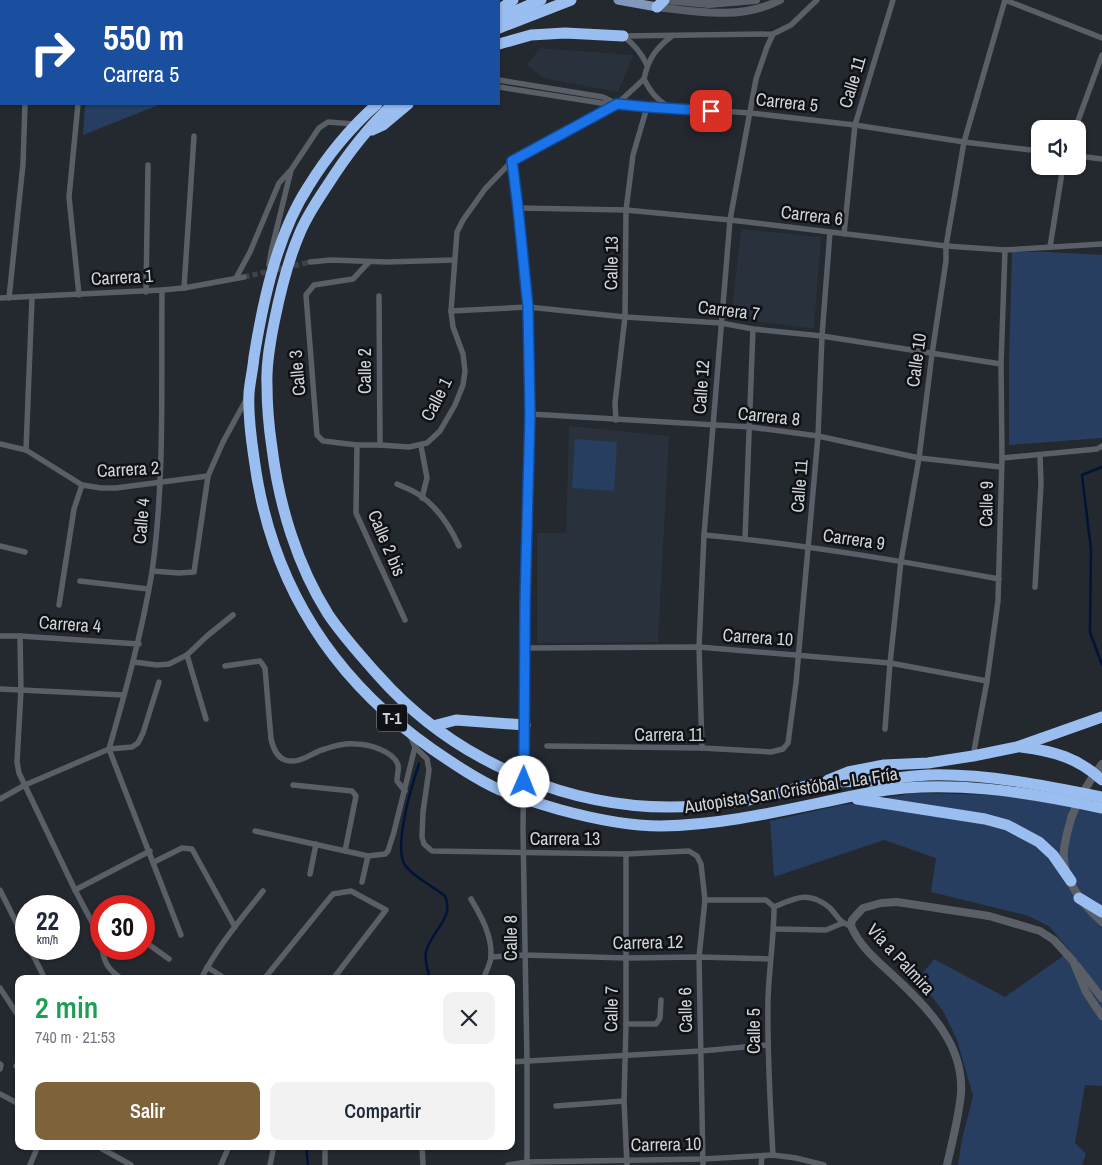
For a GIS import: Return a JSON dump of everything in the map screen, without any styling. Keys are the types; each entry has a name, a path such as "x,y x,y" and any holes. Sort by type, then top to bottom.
{"highway":[{"path":"500,18 541,0"},
{"path":"500,10 518,9 571,0"},
{"path":"500,27 518,9"},
{"path":"500,44 531,35 565,33 623,36"},
{"name":"Autopista San Cristóbal - La Fría","path":"375,105 354,124 306,188 288,228 266,295 249,394 253,452 266,521 272,542 292,588 320,640 373,701 410,733 481,781 504,792 543,805 611,822 637,825 689,825 754,817 875,792 924,787 1051,792 1102,797"},
{"name":"Autopista San Cristóbal - La Fría","path":"392,105 366,132 339,167 308,215 299,234 278,303 266,384 272,453 285,516 304,568 328,614 385,683 406,704 433,726 512,773 563,792 609,803 653,807 697,806 754,799 816,784 928,775 966,776 1051,792 1102,808"},
{"path":"366,132 383,124 407,105"},
{"path":"816,784 848,772 884,765 973,756 1017,747 1102,717"},
{"path":"433,726 456,720 525,725"},
{"path":"1017,747 1037,749 1069,757 1102,780"},
{"path":"851,797 985,819 1007,825 1039,842 1053,855 1071,881"},
{"path":"1079,898 1102,912"}],"main road":[{"path":"618,0 662,2"}],"street":[{"path":"662,2 709,4 756,0"},
{"path":"662,2 716,14 744,11 780,0"},
{"path":"623,36 773,34 791,25 817,0"},
{"name":"Calle 11","path":"844,234 855,125 893,0"},
{"path":"1005,0 1102,38"},
{"name":"Calle 10","path":"885,729 901,561 920,458 932,354 946,261 946,246 964,142 1005,0"},
{"name":"Calle 12","path":"702,748 699,647 704,535 730,220 756,79 766,47 773,34"},
{"path":"623,36 642,53 647,65"},
{"path":"310,262 331,260 369,262 454,260 457,232 463,220 485,189 512,161 617,104 644,79 647,65 653,53 672,36"},
{"path":"1078,120 1102,55"},
{"path":"644,79 650,92 660,102 672,108"},
{"path":"500,80 603,97 617,104"},
{"path":"500,87 617,104"},
{"name":"Carrera 5","path":"617,104 750,113 855,125 964,142 1031,150"},
{"path":"9,298 23,164 25,105"},
{"path":"78,105 69,198 80,295"},
{"name":"Calle 13","path":"616,420 615,403 625,317 626,210 633,155 647,107"},
{"path":"236,278 250,252 279,183 291,170 319,128 328,122 354,124"},
{"path":"184,288 194,136"},
{"path":"1086,157 1102,159"},
{"name":"Calle 8","path":"512,161 528,307 530,414 527,483 523,830 527,1164"},
{"path":"146,292 148,164"},
{"path":"266,295 271,252 291,170"},
{"path":"1050,248 1062,175"},
{"name":"Carrera 6","path":"518,208 626,210 730,220 946,246 1005,250 1102,244"},
{"name":"Calle 11","path":"788,743 796,683 818,436 822,336 830,232"},
{"name":"Calle 9","path":"973,756 987,681 996,619 999,579 1002,458 1001,364 1005,250"},
{"name":"Calle 1","path":"380,445 398,447 421,446 427,443 440,430 455,405 463,385 465,371 463,354 453,327 450,311 454,260"},
{"name":"Calle 3","path":"369,262 353,279 314,285 306,295 306,301 317,435 323,441 357,445 380,445"},
{"name":"Carrera 1","path":"0,298 146,292 184,288 244,277"},
{"name":"Calle 4","path":"109,749 139,644 152,571 160,483 162,290"},
{"name":"Calle 2","path":"379,296 380,445"},
{"path":"26,450 32,298"},
{"name":"Carrera 7","path":"450,311 528,307 625,317 721,323 822,336 1001,364"},
{"path":"745,539 753,328"},
{"path":"152,571 194,572 208,476 227,434 249,394"},
{"name":"Carrera 8","path":"530,414 750,427 818,436 920,458 1001,467"},
{"name":"Carrera 2","path":"0,444 26,450 82,486 116,488 208,476"},
{"name":"Calle 2 bis","path":"357,445 356,512 406,620"},
{"path":"421,446 427,478 422,498"},
{"path":"1002,458 1097,449 1102,446"},
{"path":"1035,587 1041,484 1040,455"},
{"path":"397,484 418,494 452,530 459,546"},
{"path":"58,605 74,510 82,486"},
{"name":"Carrera 9","path":"704,535 808,547 901,561 999,579"},
{"path":"0,546 25,552"},
{"path":"80,581 148,589"},
{"path":"134,662 157,665 169,664 187,654 233,615"},
{"name":"Carrera 4","path":"0,636 139,644"},
{"path":"20,636 21,690 17,762 19,773 90,918"},
{"name":"Carrera 10","path":"525,648 699,647 890,664 987,681"},
{"path":"187,654 206,719"},
{"path":"225,666 260,661 263,663 271,739 273,748 284,760 294,761 323,749 355,744 378,749 393,757 398,766 397,781 405,791"},
{"path":"0,799 25,785 109,749 132,747 138,743 159,682"},
{"path":"0,689 124,696"},
{"path":"255,831 368,856 381,856 388,851 405,791 415,747 410,733"},
{"name":"Carrera 11","path":"547,746 702,748 771,752 782,749 788,743"},
{"name":"Carrera 13","path":"415,747 427,759 429,770 423,812 422,837 424,844 432,851 626,854 688,851 697,856"},
{"path":"109,749 182,935"},
{"path":"1102,764 1072,815 1064,851 1065,866 1079,898 1102,922"},
{"path":"293,785 352,791 356,796 344,851"},
{"path":"310,874 316,844"},
{"path":"154,862 182,848 192,849 235,927"},
{"path":"75,890 150,852"},
{"name":"Calle 7","path":"626,854 624,1101 627,1162"},
{"path":"362,882 368,856"},
{"name":"Calle 6","path":"697,856 701,864 705,900 699,956 704,1162"},
{"path":"0,890 15,920"},
{"path":"203,975 235,927 263,891"},
{"path":"267,975 333,894 351,891 386,910 336,975"},
{"path":"705,900 766,900 774,907 798,897 808,896 829,908 847,924"},
{"path":"471,899 482,916 488,936 491,957 484,975"},
{"name":"Vía a Palmira","path":"947,1165 961,1093 959,1070 948,1039 930,1012 862,946 847,924 863,908 881,903 897,902 989,916 1040,931 1054,940 1073,961 1086,992 1102,1016"},
{"name":"Calle 5","path":"773,1156 768,1045 768,996 774,907"},
{"path":"774,929 826,930 847,924"},
{"path":"155,948 169,959"},
{"name":"Carrera 12","path":"491,957 525,955 626,958 699,956 770,958"},
{"path":"36,960 43,975"},
{"path":"105,960 111,972 116,975"},
{"path":"1073,961 1102,998"},
{"path":"207,967 220,975"},
{"path":"0,988 15,1011"},
{"path":"626,1024 656,1024 660,1018 661,1000"},
{"path":"515,1062 701,1051 768,1045"},
{"path":"0,1064 2,1065 0,1069"},
{"path":"0,1094 15,1102"},
{"path":"556,1106 624,1101"},
{"path":"30,1165 36,1150"},
{"path":"104,1150 131,1165"},
{"path":"221,1165 227,1150"},
{"path":"270,1165 273,1150"},
{"path":"325,1150 325,1165"},
{"path":"422,1150 423,1165"},
{"path":"761,1165 762,1156"},
{"name":"Carrera 10","path":"508,1165 704,1162 773,1156 796,1158 824,1165"}],"shaded area":[{"path":"540,48 633,55 618,92 543,78 527,65"},
{"path":"85,105 158,105 83,135"},
{"path":"741,229 821,237 814,329 731,318"},
{"path":"1012,252 1102,255 1102,438 1009,445"},
{"path":"569,426 669,436 658,642 537,643 537,533 566,533"},
{"path":"575,439 617,442 614,491 572,488"},
{"path":"915,793 996,795 1075,806 1102,812 1102,1086 1085,1085 1075,1143 1086,1154 1082,1165 958,1165 962,1139 973,1096 957,1040 943,1011 917,980 934,959 1005,997 1070,951 1050,927 1029,916 931,892 936,858 884,840 774,877 770,821 837,806"}],"waterway":[{"path":"1102,467 1082,475 1091,549 1090,632 1102,665"},
{"path":"419,764 405,816 401,845 402,857 408,869 445,896 447,904 445,918 432,937 426,952 429,975"},
{"path":"306,1150 308,1165"}],"tunnel":[{"path":"244,277 310,262"}],"route":[{"path":"524,782 527,473 530,414 528,307 512,161 617,104 711,111"}]}
